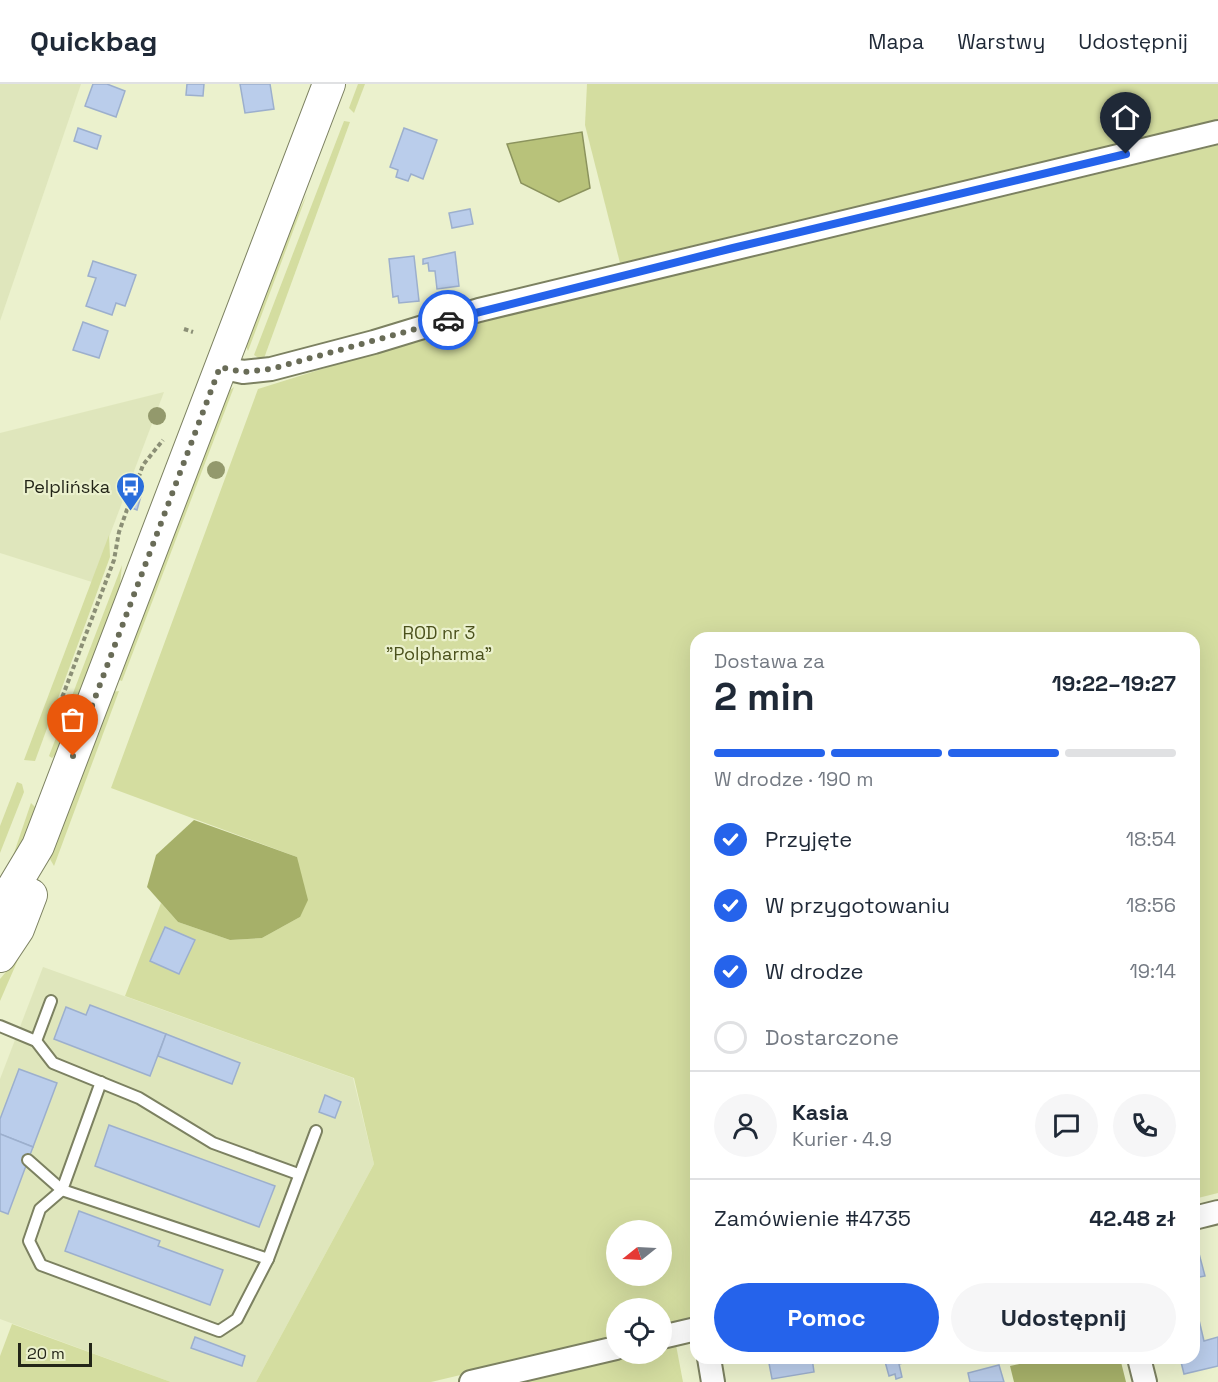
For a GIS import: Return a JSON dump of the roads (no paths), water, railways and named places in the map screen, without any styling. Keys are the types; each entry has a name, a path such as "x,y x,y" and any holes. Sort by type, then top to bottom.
{"main road":[{"path":"0,918 11,891 38,846 329,84"},
{"path":"0,956 18,929 30,898 38,846"}],"street":[{"path":"220,367 243,372 271,369 374,342 479,310 1218,132"},
{"path":"1200,1216 1218,1212"},
{"path":"672,1335 690,1330"},
{"path":"471,1382 606,1350"},
{"path":"710,1364 713,1382"},
{"path":"1140,1364 1145,1382"}],"lane":[{"path":"36,1041 51,1001"},
{"path":"0,1026 36,1041 53,1063 139,1098 213,1143 298,1174"},
{"path":"101,1082 62,1190 40,1209 29,1241 41,1265 219,1331 237,1319 268,1259 316,1131"},
{"path":"28,1160 62,1190 268,1259"}],"place":[{"name":"Pelplińska","path":"131,512"}],"park label":[{"name":"ROD nr 3 \"Polpharma\"","path":"439,642"}]}
